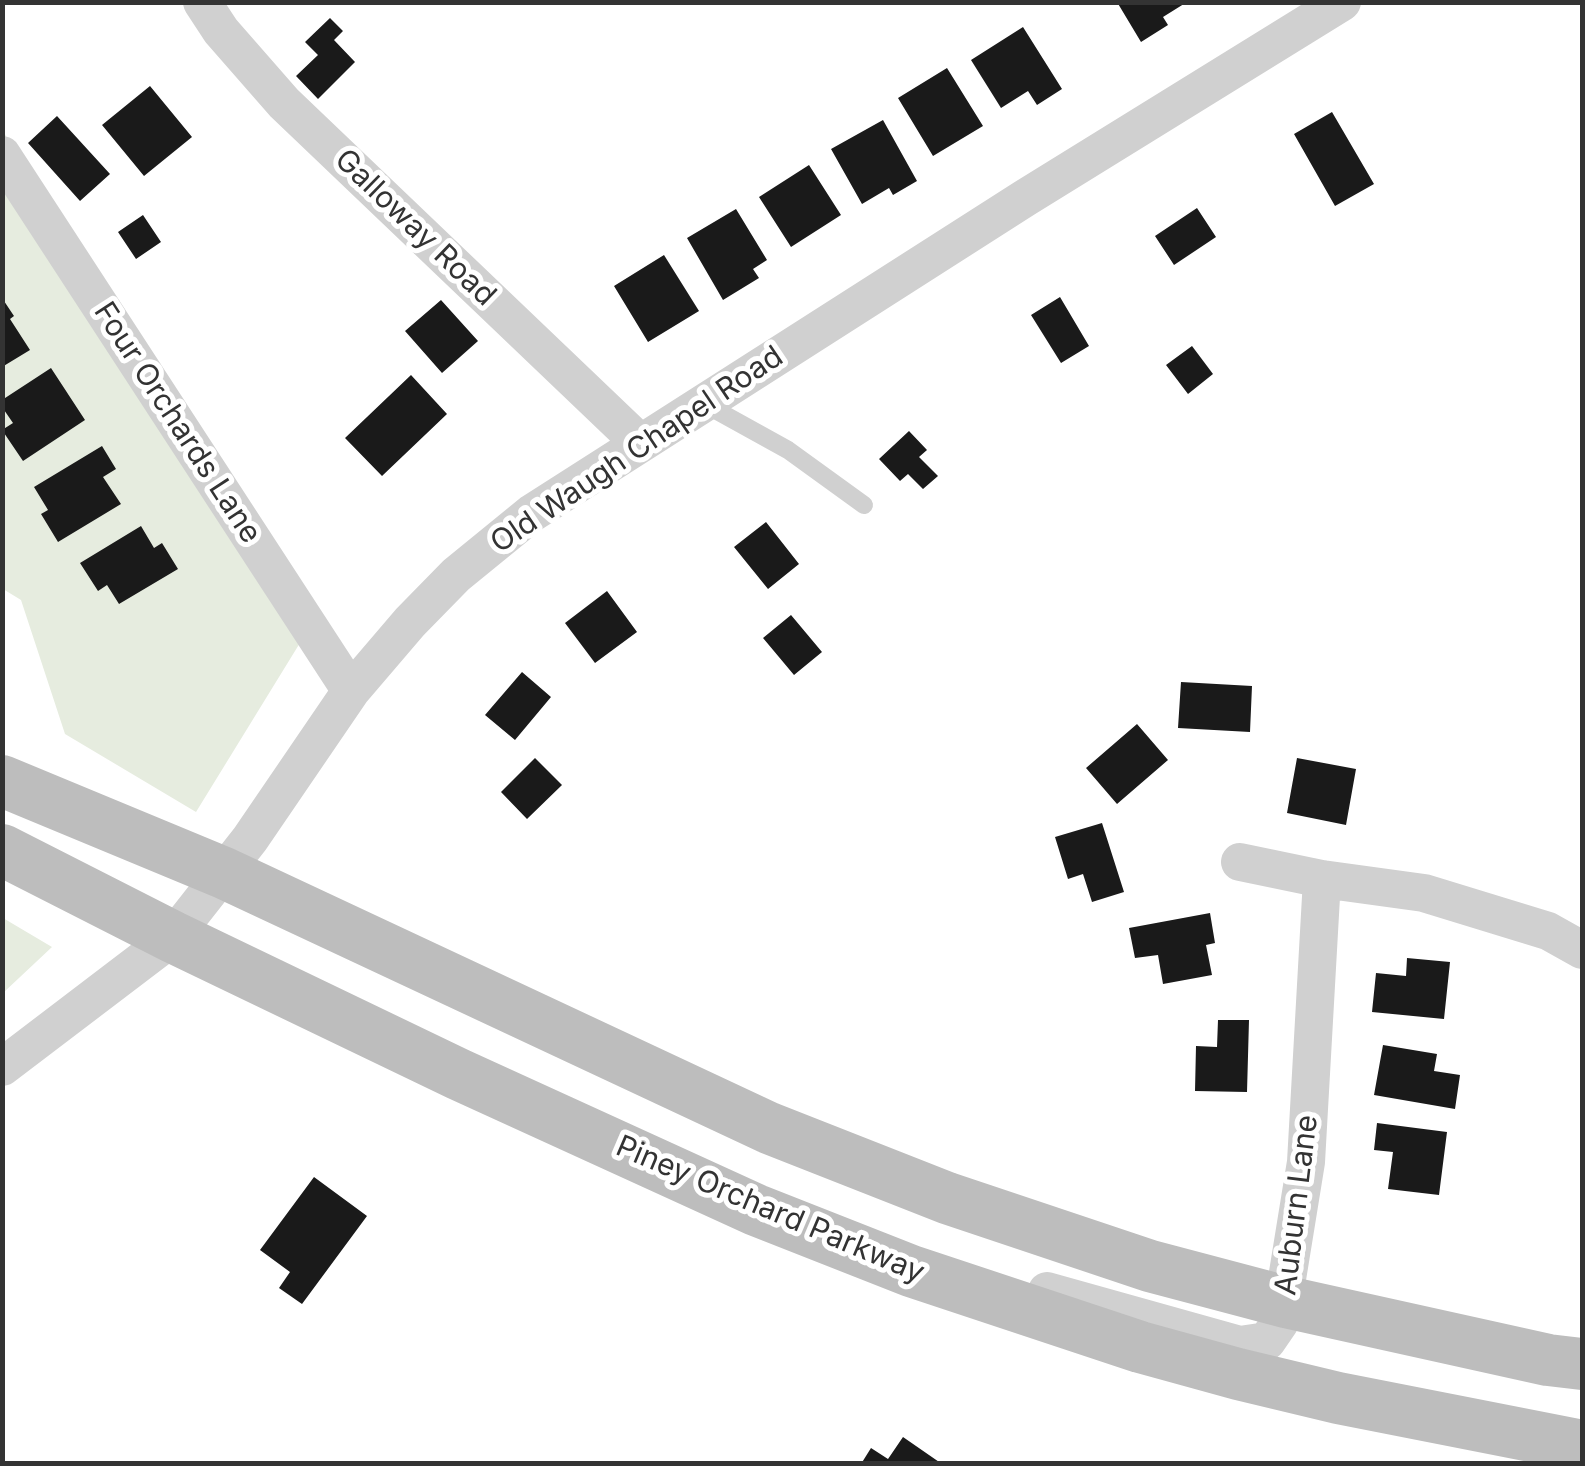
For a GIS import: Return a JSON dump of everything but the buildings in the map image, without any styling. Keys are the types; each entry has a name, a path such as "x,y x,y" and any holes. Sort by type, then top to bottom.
{"main road":[{"path":"2,780 224,873 786,1135 984,1211 1150,1266 1286,1302 1548,1360 1582,1364"},
{"name":"Piney Orchard Parkway","path":"2,850 172,938 756,1210 911,1271 1140,1347 1238,1374 1338,1398 1582,1446"}],"street":[{"name":"Galloway Road","path":"202,2 221,31 284,103 640,442"},
{"name":"Old Waugh Chapel Road","path":"2,1066 172,938 224,873 350,691 456,575 532,513 1342,2"},
{"name":"Four Orchards Lane","path":"2,156 350,691"},
{"path":"1240,862 1322,879 1424,893 1548,931 1582,950"},
{"name":"Auburn Lane","path":"911,1271 992,1275 1240,1345 1267,1340 1280,1322 1286,1302 1306,1162 1322,879"}],"lane":[{"path":"702,403 788,450 864,505"}],"shaded area":[{"path":"2,128 71,271 303,638 196,812 65,734 21,600 3,589"},
{"path":"3,918 52,947 3,993"}]}
